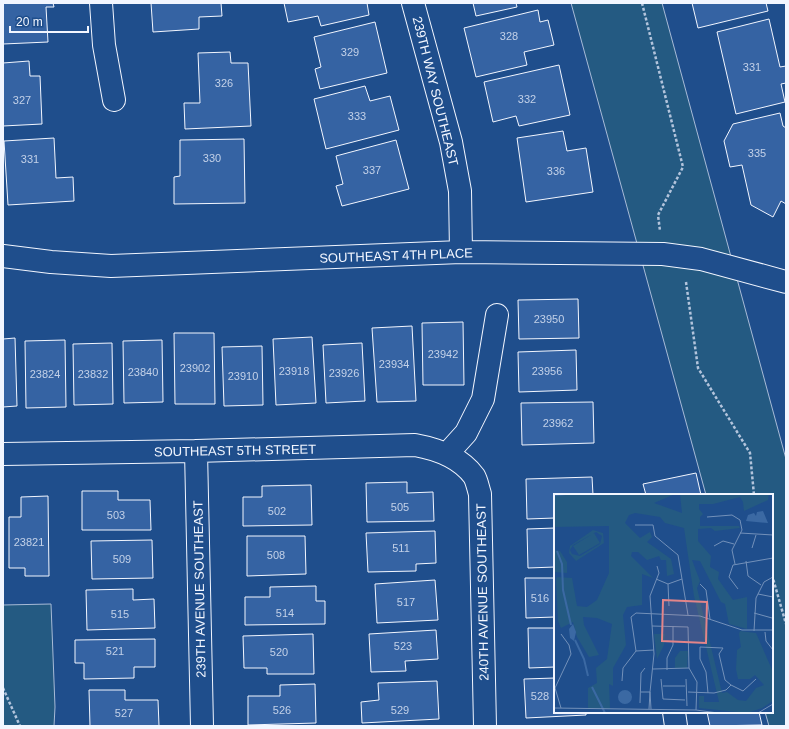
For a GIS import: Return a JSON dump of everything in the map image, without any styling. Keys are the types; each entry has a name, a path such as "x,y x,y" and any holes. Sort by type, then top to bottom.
{"street":[{"path":"101,3 104,45 114,100"},
{"name":"239TH WAY SOUTHEAST","path":"413,3 452,142 460,191 461,252"},
{"name":"SOUTHEAST 4TH PLACE","path":"3,256 51,262 111,266 461,252 664,254 701,259 786,282"},
{"path":"455,459 483,399 497,314"},
{"name":"SOUTHEAST 5TH STREET","path":"3,454 196,451 415,445 431,448 455,459"},
{"name":"239TH AVENUE SOUTHEAST","path":"196,451 202,726"},
{"name":"240TH AVENUE SOUTHEAST","path":"455,459 475,477 480,494 486,726"},
{"path":"674,713 676,726"}],"path":[{"path":"773,578 786,624"},
{"path":"3,688 20,726"}],"shaded area":[{"path":"571,3 662,3 786,459 786,726 769,726 765,713 773,713 773,494 706,494"},
{"path":"51,604 55,707 54,726 3,726 3,605"}],"building":[{"path":"3,3 53,3 54,7 46,7 48,42 3,44"},
{"path":"151,3 221,3 222,16 199,17 199,29 153,32"},
{"path":"284,3 367,3 369,15 321,26 318,16 288,22"},
{"path":"473,3 516,3 517,7 476,16"},
{"path":"692,3 766,3 768,11 698,28"},
{"path":"538,10 540,22 548,20 554,45 524,52 527,65 476,77 464,28"},
{"path":"769,19 780,67 786,66 786,83 781,84 785,102 736,114 717,32"},
{"path":"375,22 387,73 320,89 315,69 321,67 314,37"},
{"path":"230,52 231,63 248,63 251,126 185,129 184,103 200,103 198,53"},
{"path":"29,61 30,76 40,76 42,124 3,126 3,63"},
{"path":"559,65 570,115 519,126 516,116 493,122 484,82"},
{"path":"365,86 370,101 390,96 399,130 326,149 314,99"},
{"path":"780,113 783,126 786,128 786,204 781,201 773,217 751,205 742,165 730,167 724,141 733,124"},
{"path":"563,131 567,151 586,148 593,192 526,202 517,138"},
{"path":"54,138 56,178 73,177 74,201 8,205 4,141"},
{"path":"244,139 245,203 174,204 174,177 180,176 180,140"},
{"path":"396,140 409,189 342,206 336,186 343,184 336,156"},
{"path":"578,299 579,338 519,339 518,300"},
{"path":"463,322 464,385 423,385 422,323"},
{"path":"412,326 416,401 377,402 372,328"},
{"path":"174,333 214,333 215,404 175,404"},
{"path":"312,337 316,403 276,405 273,339"},
{"path":"15,338 17,406 3,407 3,339"},
{"path":"65,340 66,407 26,408 25,341"},
{"path":"162,340 163,402 124,403 123,341"},
{"path":"112,343 113,404 74,405 73,344"},
{"path":"362,343 365,401 326,403 323,345"},
{"path":"262,346 263,405 224,406 222,347"},
{"path":"576,350 577,390 519,392 518,352"},
{"path":"593,402 594,443 522,445 521,403"},
{"path":"696,473 701,494 646,494 643,484"},
{"path":"592,477 593,494 554,494 554,518 527,519 526,479"},
{"path":"407,482 407,493 433,492 434,521 367,522 366,483"},
{"path":"311,485 312,525 243,526 243,497 262,497 262,486"},
{"path":"82,491 118,491 118,500 150,500 151,530 82,530"},
{"path":"48,496 49,576 25,576 25,568 9,568 9,517 21,517 21,497"},
{"path":"554,528 554,567 528,568 527,529"},
{"path":"435,531 436,563 416,564 416,571 368,572 366,533"},
{"path":"247,536 305,536 306,574 247,576"},
{"path":"152,540 153,578 92,579 91,541"},
{"path":"525,578 554,578 554,617 526,618"},
{"path":"435,580 438,620 377,623 375,584"},
{"path":"316,586 316,601 325,601 325,624 245,625 245,597 270,597 270,587"},
{"path":"133,589 133,600 154,599 155,628 87,630 86,590"},
{"path":"528,628 554,628 554,667 529,668"},
{"path":"436,630 438,659 405,661 406,671 371,672 369,634"},
{"path":"313,634 314,674 267,674 267,668 244,668 243,636"},
{"path":"155,639 155,667 134,667 134,678 84,679 84,663 75,663 75,640"},
{"path":"554,678 554,713 586,713 586,715 526,718 524,679"},
{"path":"437,681 439,719 362,723 361,702 379,700 378,683"},
{"path":"315,684 316,723 248,725 248,696 280,696 280,685"},
{"path":"89,690 125,690 125,700 158,700 159,726 90,726"},
{"path":"707,713 759,713 762,725 710,726"}]}
